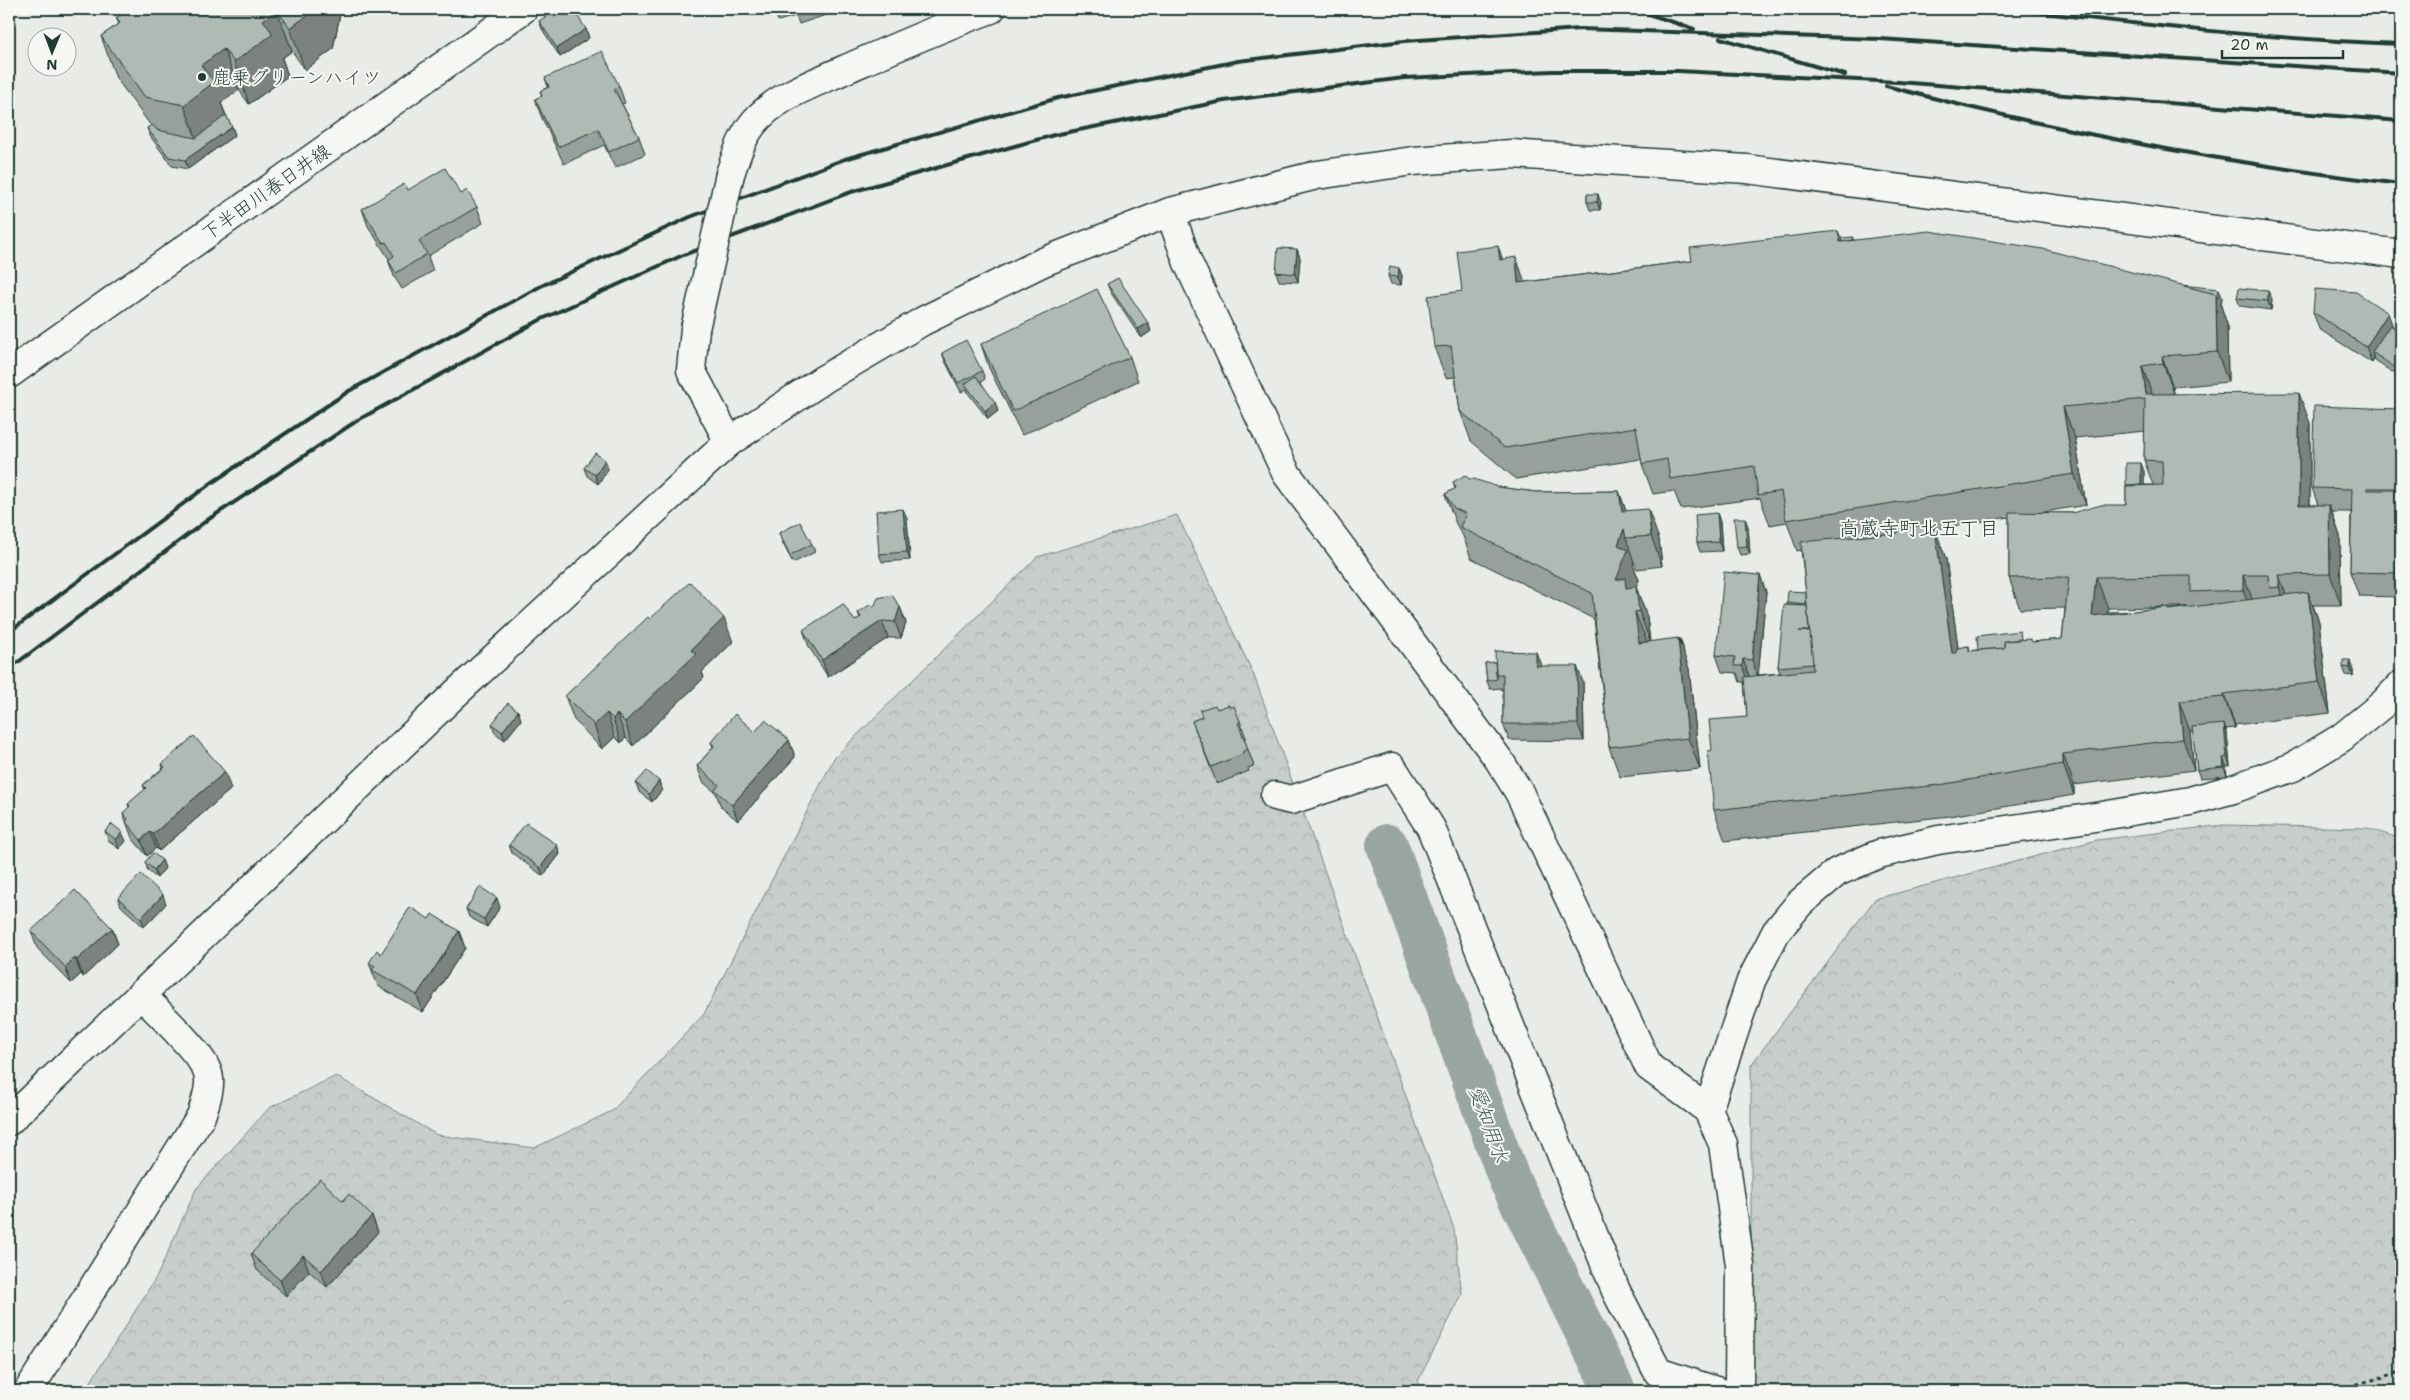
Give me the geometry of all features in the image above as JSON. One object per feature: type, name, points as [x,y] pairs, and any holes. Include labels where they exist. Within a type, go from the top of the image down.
[{"type":"street","name":"下半田川春日井線","points":[[9,374],[523,9]]},
{"type":"street","points":[[729,442],[691,370],[695,328],[730,174],[740,143],[759,117],[776,103],[806,86],[928,32],[991,9]]},
{"type":"street","points":[[9,1121],[455,694],[729,442],[824,379],[923,321],[1043,262],[1170,212],[1316,175],[1414,161],[1511,154],[1746,169],[2401,254]]},
{"type":"street","points":[[1170,212],[1188,263],[1286,473],[1499,760],[1519,792],[1648,1067],[1708,1110],[1723,1144],[1740,1265],[1739,1391]]},
{"type":"street","points":[[1708,1110],[1751,981],[1776,932],[1800,903],[1837,872],[1879,854],[1938,840],[2190,801],[2233,789],[2293,767],[2341,738],[2383,704],[2401,685]]},
{"type":"street","points":[[1275,796],[1291,800],[1392,767],[1430,828],[1616,1291],[1653,1364],[1658,1372],[1716,1391]]},
{"type":"street","points":[[28,1391],[201,1116],[208,1095],[208,1072],[200,1058],[140,994]]},
{"type":"path","points":[[2333,1391],[2401,1372]]},
{"type":"green space","points":[[1177,515],[1253,673],[1454,1229],[1462,1295],[1418,1381],[1423,1391],[85,1391],[157,1276],[196,1189],[269,1108],[336,1076],[437,1135],[534,1148],[612,1111],[704,1014],[834,758],[1037,557]]},
{"type":"green space","points":[[2224,825],[2367,828],[2401,839],[2401,1391],[1746,1391],[1751,1253],[1751,1065],[1875,899],[2097,840]]},
{"type":"building","points":[[129,9],[317,9],[290,28],[277,10],[263,20],[273,34],[234,62],[224,49],[201,65],[214,82],[184,105],[145,97],[101,36],[120,23],[116,18]]},
{"type":"building","points":[[558,9],[573,9],[586,29],[557,48],[539,21]]},
{"type":"building","points":[[602,51],[619,86],[614,89],[639,137],[609,152],[598,129],[558,147],[535,99],[542,96],[540,91],[549,87],[545,78]]},
{"type":"building","points":[[226,115],[232,127],[185,160],[169,157],[147,128],[153,125],[157,130],[196,138]]},
{"type":"building","points":[[445,168],[461,194],[467,190],[477,207],[419,241],[427,254],[396,273],[388,260],[394,256],[386,242],[383,243],[362,209],[404,184],[408,190]]},
{"type":"building","points":[[1587,194],[1598,194],[1597,202],[1587,202]]},
{"type":"building","points":[[1838,231],[1840,242],[1929,231],[2043,249],[2216,294],[2217,352],[2162,356],[2163,363],[2142,366],[2146,394],[2299,393],[2299,505],[2329,505],[2330,574],[2279,575],[2279,587],[2270,588],[2269,575],[2243,575],[2243,590],[2191,592],[2191,576],[2096,577],[2092,616],[2168,607],[2168,610],[2308,592],[2319,682],[2224,694],[2224,697],[2179,701],[2183,739],[2063,754],[2063,764],[1939,785],[1714,810],[1708,751],[1712,750],[1709,720],[1747,717],[1744,677],[1813,670],[1801,542],[1898,533],[1899,528],[1925,525],[1925,529],[1935,529],[1952,653],[1957,653],[1957,648],[1969,646],[1969,651],[2004,648],[2004,641],[2030,639],[2032,642],[2062,639],[2069,577],[2009,578],[2009,512],[2072,513],[2101,505],[2126,505],[2126,486],[2163,485],[2162,461],[2144,460],[2145,399],[2063,407],[2074,474],[1786,520],[1781,491],[1758,495],[1754,466],[1670,479],[1667,459],[1642,464],[1636,427],[1505,448],[1460,411],[1451,346],[1434,347],[1428,296],[1462,291],[1457,251],[1498,246],[1500,260],[1516,257],[1518,283],[1692,261],[1690,248]]},
{"type":"building","points":[[1853,237],[1853,240],[1842,242],[1841,238]]},
{"type":"building","points":[[1278,248],[1297,249],[1295,274],[1276,272]]},
{"type":"building","points":[[1390,266],[1399,268],[1398,277],[1388,276]]},
{"type":"building","points":[[1118,278],[1148,323],[1138,329],[1107,284]]},
{"type":"building","points":[[2181,285],[2219,289],[2218,298],[2216,294]]},
{"type":"building","points":[[2239,288],[2268,291],[2268,301],[2237,298]]},
{"type":"building","points":[[1097,289],[1130,357],[1013,411],[981,344]]},
{"type":"building","points":[[2315,289],[2356,292],[2388,313],[2366,347],[2313,312]]},
{"type":"building","points":[[2390,325],[2401,332],[2401,362],[2397,369],[2372,352]]},
{"type":"building","points":[[966,340],[982,371],[958,383],[942,353]]},
{"type":"building","points":[[976,376],[995,402],[985,411],[965,384]]},
{"type":"building","points":[[2314,406],[2401,409],[2400,488],[2367,488],[2367,490],[2398,490],[2397,573],[2350,572],[2352,489],[2312,488]]},
{"type":"building","points":[[595,453],[605,460],[595,475],[584,468]]},
{"type":"building","points":[[2126,463],[2141,463],[2141,484],[2126,485]]},
{"type":"building","points":[[1465,475],[1469,479],[1498,487],[1536,492],[1619,491],[1622,511],[1648,509],[1651,536],[1626,538],[1624,529],[1618,545],[1628,550],[1616,580],[1625,578],[1626,588],[1636,587],[1639,611],[1635,612],[1639,643],[1678,638],[1688,738],[1609,747],[1592,593],[1460,527],[1466,514],[1454,508],[1445,494],[1456,488],[1453,482]]},
{"type":"building","points":[[903,509],[907,552],[879,554],[876,511]]},
{"type":"building","points":[[1717,513],[1719,542],[1697,543],[1695,515]]},
{"type":"building","points":[[1734,518],[1745,518],[1747,546],[1737,547]]},
{"type":"building","points":[[800,522],[812,544],[790,555],[779,533]]},
{"type":"building","points":[[1724,572],[1760,575],[1752,660],[1743,659],[1742,666],[1734,666],[1735,657],[1716,655]]},
{"type":"building","points":[[690,582],[724,618],[691,650],[696,654],[625,722],[617,714],[613,719],[607,713],[594,725],[565,696],[648,617],[650,619]]},
{"type":"building","points":[[1788,591],[1806,592],[1806,605],[1787,603]]},
{"type":"building","points":[[892,595],[900,607],[895,622],[882,621],[822,660],[803,630],[843,604],[855,621],[861,617],[858,613],[871,604],[874,607],[878,598]]},
{"type":"building","points":[[1784,605],[1807,606],[1809,631],[1799,631],[1810,632],[1813,664],[1778,667]]},
{"type":"building","points":[[2107,612],[2126,612],[2107,614]]},
{"type":"building","points":[[2020,631],[2021,639],[2004,641],[2004,648],[1978,650],[1977,636]]},
{"type":"building","points":[[1495,651],[1536,652],[1536,666],[1577,666],[1578,724],[1503,724],[1503,674],[1496,674]]},
{"type":"building","points":[[2343,660],[2350,660],[2350,668],[2343,667]]},
{"type":"building","points":[[1495,662],[1497,679],[1487,681],[1485,663]]},
{"type":"building","points":[[508,703],[518,711],[502,732],[492,724]]},
{"type":"building","points":[[1215,705],[1217,709],[1229,705],[1230,708],[1234,706],[1248,749],[1242,752],[1243,754],[1211,767],[1192,721],[1202,717],[1200,710]]},
{"type":"building","points":[[735,714],[755,732],[765,720],[789,740],[732,805],[715,790],[719,785],[697,766],[714,746],[711,742]]},
{"type":"building","points":[[2224,724],[2227,757],[2223,758],[2224,767],[2197,770],[2192,727]]},
{"type":"building","points":[[194,736],[225,772],[153,834],[150,832],[141,840],[126,822],[128,819],[123,813],[130,806],[128,804],[146,788],[143,785],[165,767],[162,764]]},
{"type":"building","points":[[647,771],[659,781],[649,794],[636,783]]},
{"type":"building","points":[[526,823],[557,845],[540,868],[509,845]]},
{"type":"building","points":[[112,824],[122,832],[116,840],[105,831]]},
{"type":"building","points":[[153,853],[162,860],[154,870],[145,862]]},
{"type":"building","points":[[141,874],[163,895],[141,918],[118,898]]},
{"type":"building","points":[[480,887],[497,898],[484,919],[466,909]]},
{"type":"building","points":[[75,890],[112,928],[77,960],[75,958],[65,967],[31,931]]},
{"type":"building","points":[[410,907],[429,919],[432,914],[459,931],[417,995],[372,970],[375,966],[369,963],[377,950],[381,954]]},
{"type":"building","points":[[320,1179],[343,1201],[349,1194],[372,1216],[321,1271],[303,1255],[280,1280],[251,1254]]},
{"type":"waterway","name":"愛知用水","points":[[1387,845],[1509,1179],[1615,1391]]},
{"type":"railway","points":[[1633,9],[1694,29]]},
{"type":"railway","points":[[2012,9],[2206,31],[2401,44]]},
{"type":"railway","points":[[9,632],[210,484],[349,391],[539,287],[690,217],[845,159],[1058,98],[1238,61],[1404,41],[1580,29],[1880,39],[2401,73]]},
{"type":"railway","points":[[1720,38],[1845,75]]},
{"type":"railway","points":[[9,669],[206,521],[358,420],[540,320],[681,256],[851,192],[1054,135],[1224,101],[1404,78],[1552,71],[1678,71],[1898,82],[2401,121]]},
{"type":"railway","points":[[1886,86],[2078,132],[2271,167],[2401,184]]},
{"type":"place","name":"鹿乗グリーンハイツ","points":[[202,77]]},
{"type":"district","name":"高蔵寺町北五丁目","points":[[1919,528]]}]
